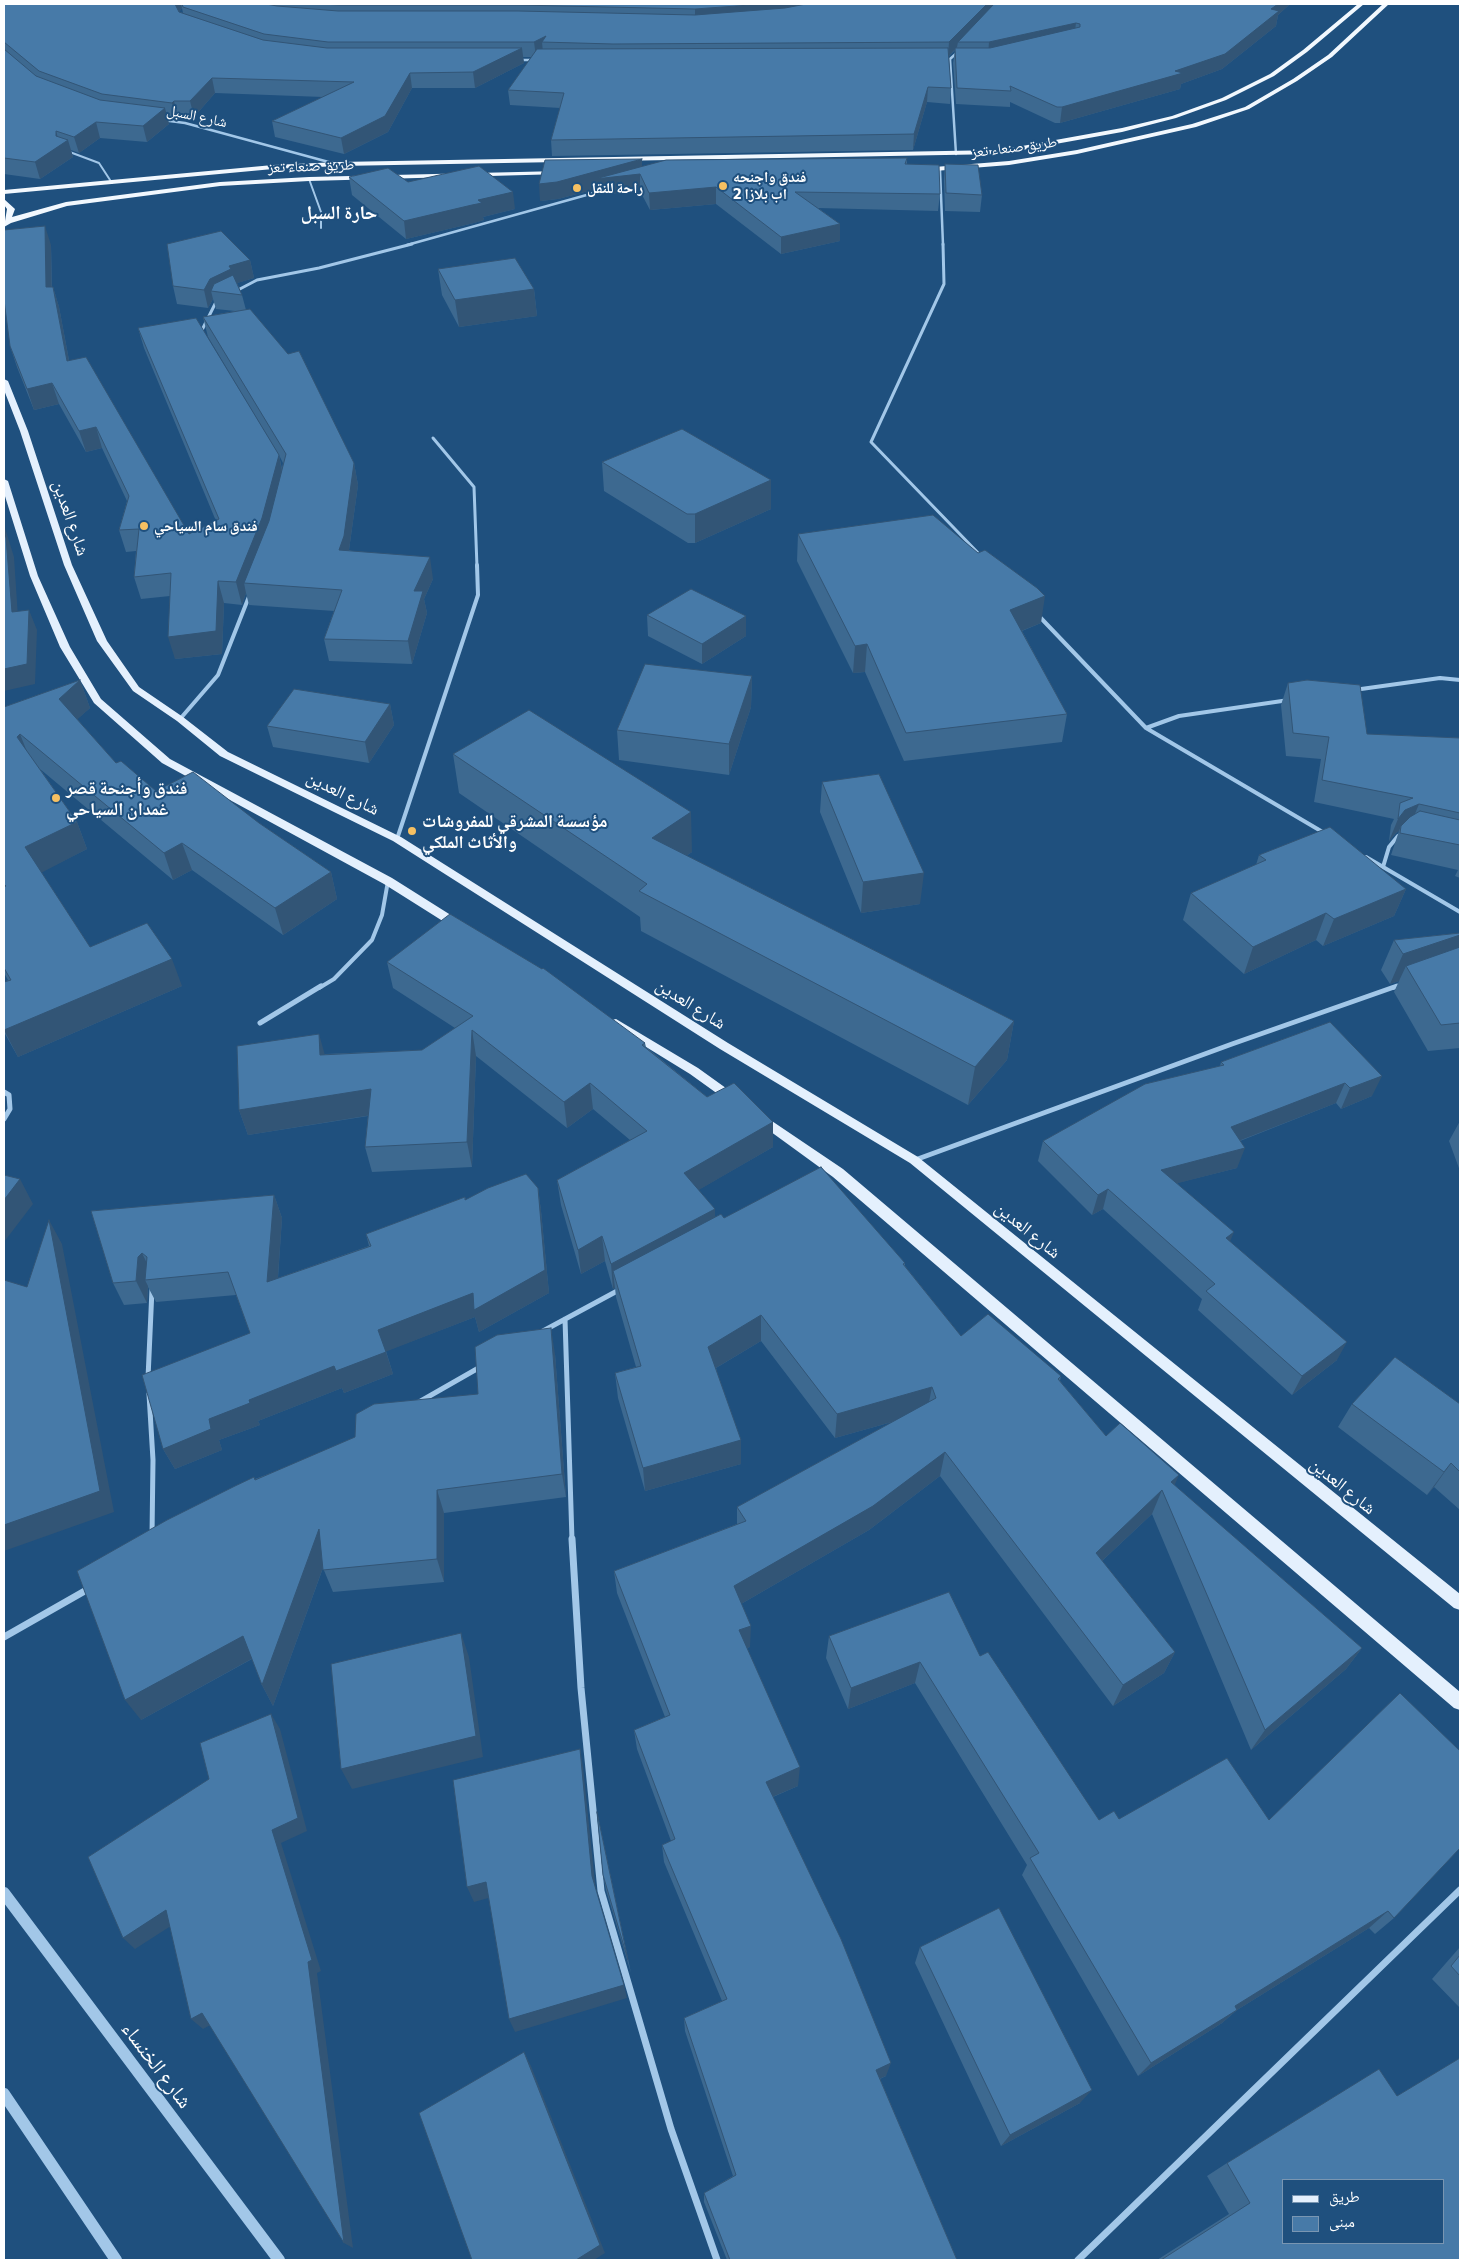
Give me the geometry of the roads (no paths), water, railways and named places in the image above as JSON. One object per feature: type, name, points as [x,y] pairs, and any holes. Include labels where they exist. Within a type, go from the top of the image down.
[{"type":"highway","name":"طريق صنعاء تعز","points":[[4,192],[273,167],[338,164],[1000,152],[1122,130],[1174,116],[1224,99],[1272,75],[1305,51],[1361,4]]},
{"type":"highway","name":"طريق صنعاء تعز","points":[[911,170],[940,170],[1009,163],[1078,152],[1194,126],[1247,108],[1295,80],[1330,56],[1386,4]]},
{"type":"highway","name":"طريق صنعاء تعز","points":[[6,223],[66,204],[220,184],[309,179],[572,173]]},
{"type":"highway","points":[[4,201],[10,209],[6,223]]},
{"type":"main road","name":"شارع العدين","points":[[4,381],[24,431],[68,564],[102,641],[136,689],[180,719],[224,754],[397,839],[724,1046],[914,1160],[1460,1603]]},
{"type":"main road","points":[[4,481],[34,576],[66,648],[93,702],[166,761],[388,881],[473,934]]},
{"type":"main road","points":[[609,1018],[694,1071],[746,1108],[834,1176],[1460,1702]]},
{"type":"street","points":[[950,59],[964,46]]},
{"type":"street","points":[[950,59],[956,154]]},
{"type":"street","points":[[514,60],[544,60]]},
{"type":"street","points":[[941,60],[960,60]]},
{"type":"street","name":"شارع السبل","points":[[159,119],[185,122],[338,164]]},
{"type":"street","points":[[940,170],[944,284],[871,442],[983,558]]},
{"type":"street","points":[[233,292],[257,280],[319,268],[611,188]]},
{"type":"street","points":[[206,340],[201,332],[216,300],[225,296]]},
{"type":"street","points":[[397,839],[478,595],[474,487],[433,438]]},
{"type":"street","points":[[180,719],[218,675],[253,586]]},
{"type":"street","points":[[1030,607],[1146,728],[1332,837]]},
{"type":"street","points":[[1353,690],[1440,678],[1460,680]]},
{"type":"street","points":[[1146,728],[1179,716],[1295,699]]},
{"type":"street","points":[[1383,867],[1389,847],[1398,836],[1410,830]]},
{"type":"street","points":[[1357,852],[1460,912]]},
{"type":"street","points":[[260,1023],[334,979],[372,940],[382,915],[388,881]]},
{"type":"street","points":[[914,1160],[1232,1044],[1405,984]]},
{"type":"street","points":[[4,1092],[9,1095],[10,1109],[4,1119]]},
{"type":"street","points":[[152,1280],[147,1366],[153,1460],[152,1544]]},
{"type":"street","points":[[539,1334],[627,1286]]},
{"type":"street","points":[[565,1319],[571,1528],[581,1688],[601,1891],[671,2129],[717,2260]]},
{"type":"street","points":[[410,1407],[488,1363]]},
{"type":"street","points":[[4,1637],[94,1586]]},
{"type":"street","points":[[1078,2260],[1460,1890]]},
{"type":"street","name":"شارع الخنساء","points":[[4,1893],[278,2260]]},
{"type":"street","points":[[4,2094],[116,2260]]},
{"type":"lane","points":[[62,150],[99,163],[113,183]]},
{"type":"lane","points":[[309,179],[322,212],[321,228]]},
{"type":"place","name":"فندق واجنحه اب بلازا 2","points":[[723,186]]},
{"type":"place","name":"راحة للنقل","points":[[577,188]]},
{"type":"place","name":"فندق سام السياحي","points":[[144,526]]},
{"type":"place","name":"فندق وأجنحة قصر غمدان السياحي","points":[[56,798]]},
{"type":"place","name":"مؤسسة المشرقي للمفروشات والأثاث الملكي","points":[[412,831]]},
{"type":"district","name":"حارة السبل","points":[[339,213]]}]
